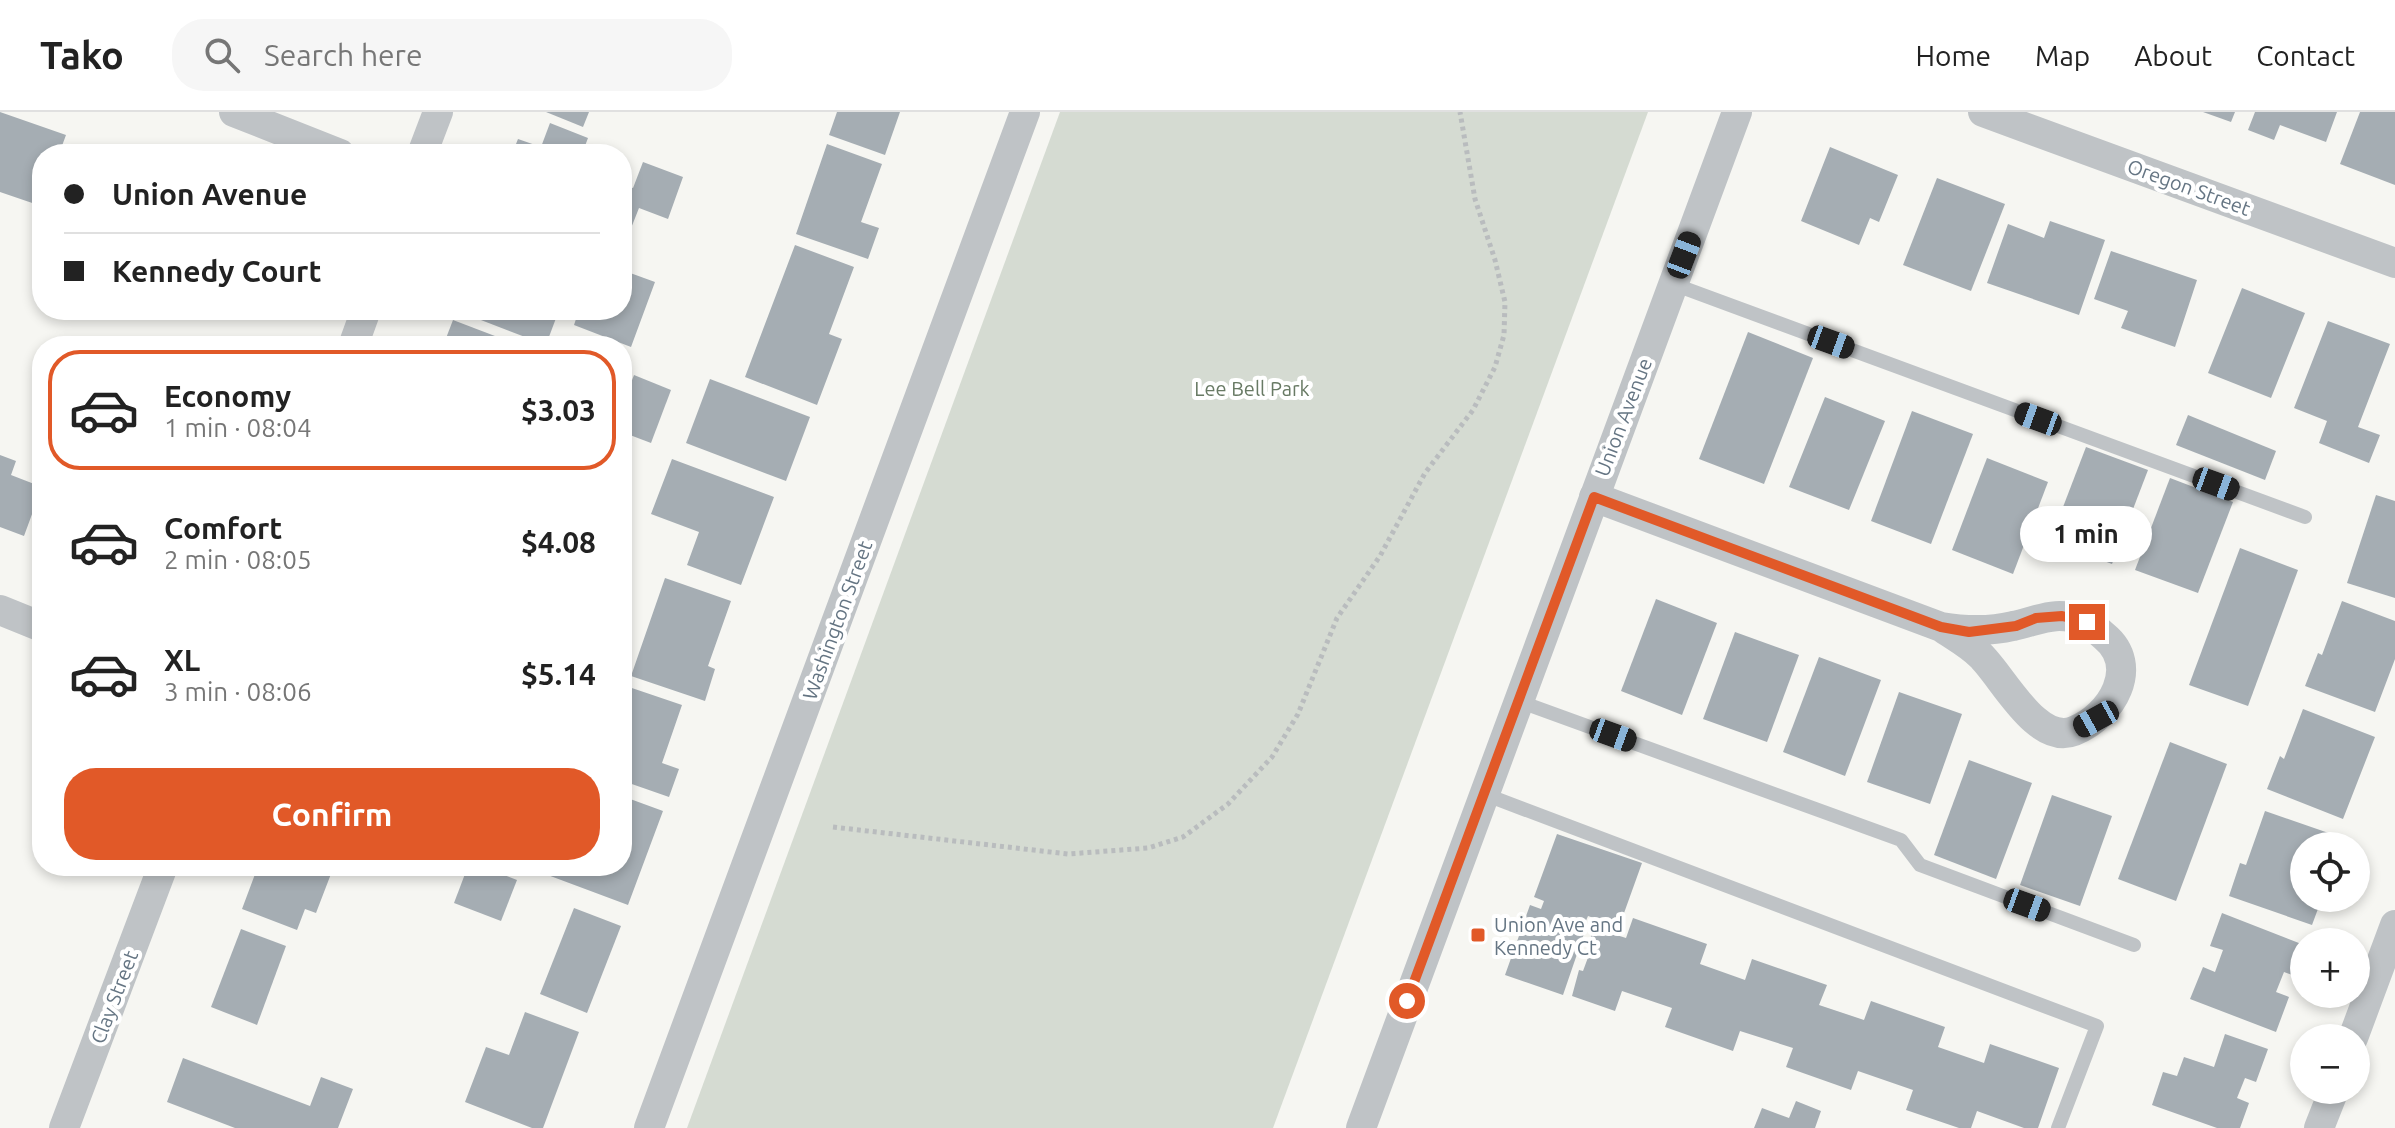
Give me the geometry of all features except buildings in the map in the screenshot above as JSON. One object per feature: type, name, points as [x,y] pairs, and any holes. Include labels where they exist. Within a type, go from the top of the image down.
[{"type":"street","points":[[234,112],[315,144]]},
{"type":"street","points":[[426,144],[438,112]]},
{"type":"street","name":"Washington Street","points":[[649,1128],[1025,112]]},
{"type":"street","name":"Union Avenue","points":[[1361,1128],[1737,112]]},
{"type":"street","name":"Oregon Street","points":[[1983,112],[2395,263]]},
{"type":"street","points":[[1594,497],[1941,627],[1969,632],[2016,626],[2036,618],[2062,616],[2087,622],[2111,641],[2121,658],[2121,680],[2109,705],[2096,719],[2071,733],[2050,730],[2026,714],[1980,655],[1941,627]]},
{"type":"street","points":[[0,610],[32,623]]},
{"type":"street","name":"Clay Street","points":[[64,1128],[159,876]]},
{"type":"street","points":[[2358,1024],[2395,925]]},
{"type":"street","points":[[2319,1128],[2328,1104]]},
{"type":"lane","points":[[1673,284],[2305,517]]},
{"type":"lane","points":[[1518,701],[1901,840],[1920,865],[2134,945]]},
{"type":"lane","points":[[1484,794],[2097,1026],[2058,1128]]},
{"type":"path","points":[[833,827],[1068,854],[1148,848],[1183,837],[1228,804],[1272,757],[1298,714],[1337,618],[1380,556],[1425,473],[1473,410],[1495,367],[1504,335],[1505,302],[1475,199],[1460,112]]},
{"type":"green space","name":"Lee Bell Park","points":[[1060,112],[1648,112],[1273,1128],[687,1128]]},
{"type":"place","name":"Union Ave and Kennedy Ct","points":[[1478,935]]},
{"type":"route","points":[[1407,1001],[1594,497],[1941,627],[1969,632],[2016,626],[2036,618],[2062,616],[2087,622]]}]
